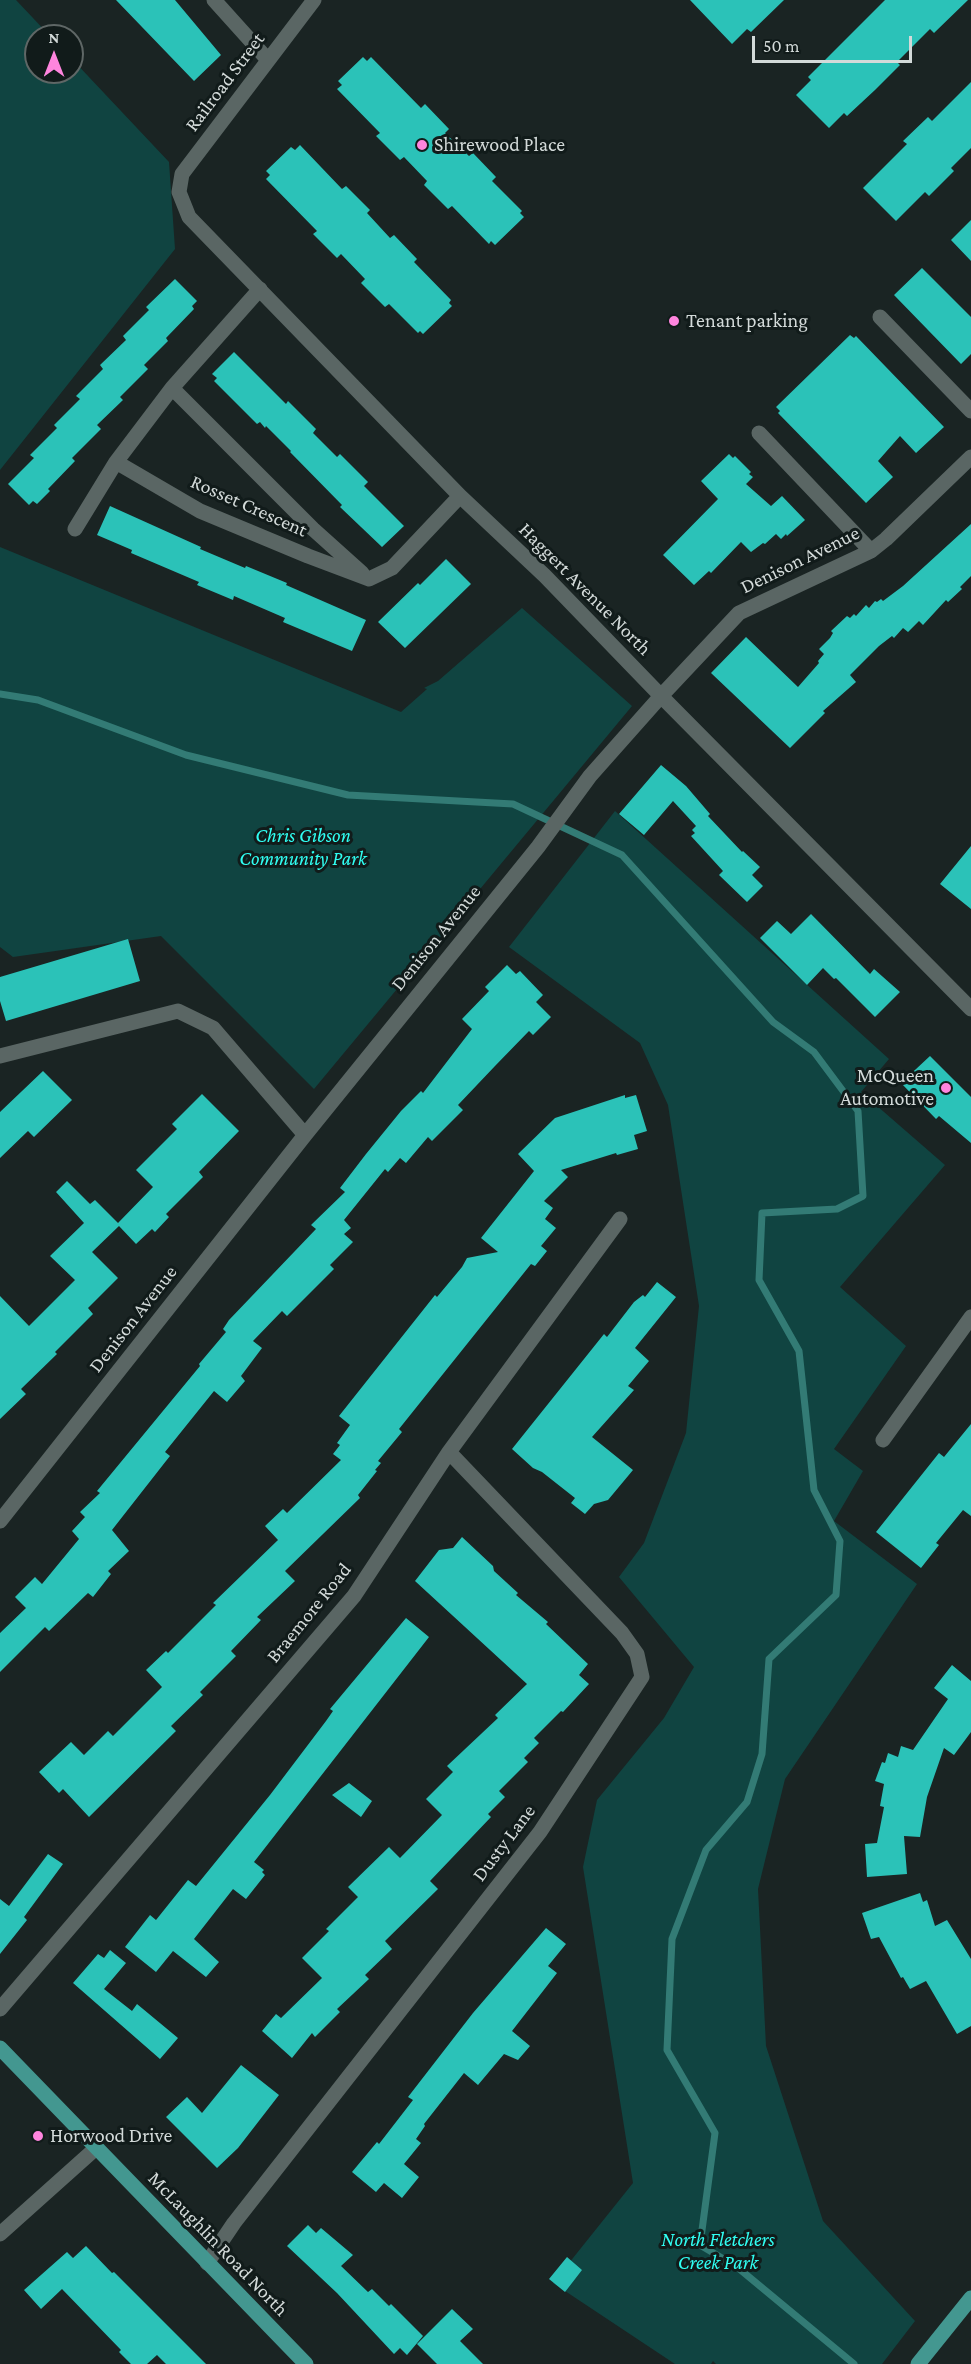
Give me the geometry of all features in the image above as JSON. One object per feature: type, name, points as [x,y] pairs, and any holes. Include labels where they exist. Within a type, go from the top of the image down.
[{"type":"main road","name":"McLaughlin Road North","points":[[0,2048],[95,2149],[306,2364]]},
{"type":"main road","points":[[918,2364],[971,2298]]},
{"type":"street","points":[[214,0],[268,60]]},
{"type":"street","name":"Railroad Street","points":[[179,192],[182,174],[314,0]]},
{"type":"street","name":"Haggert Avenue North","points":[[179,192],[189,217],[460,496],[545,576],[971,1009]]},
{"type":"street","points":[[75,529],[116,462],[172,388],[260,289]]},
{"type":"street","points":[[880,318],[971,411]]},
{"type":"street","name":"Rosset Crescent","points":[[172,388],[313,530],[369,579]]},
{"type":"street","points":[[759,433],[871,551]]},
{"type":"street","name":"Denison Avenue","points":[[0,1521],[305,1135],[538,847],[570,802],[661,696],[739,613],[871,551],[971,457]]},
{"type":"street","name":"Rosset Crescent","points":[[116,462],[200,511],[369,579]]},
{"type":"street","points":[[369,579],[392,568],[460,496]]},
{"type":"street","points":[[0,1056],[178,1011],[213,1028],[305,1135]]},
{"type":"street","name":"Braemore Road","points":[[0,2009],[354,1596],[449,1452],[620,1219]]},
{"type":"street","points":[[883,1440],[971,1317]]},
{"type":"street","name":"Dusty Lane","points":[[207,2263],[242,2214],[540,1832],[642,1677],[637,1654],[622,1633],[449,1452]]},
{"type":"street","points":[[0,2234],[95,2149]]},
{"type":"green space","points":[[0,0],[16,0],[39,24],[24,24],[24,84],[84,84],[84,72],[169,162],[175,249],[0,470]]},
{"type":"green space","name":"Chris Gibson Community Park","points":[[0,547],[401,712],[427,689],[424,688],[438,681],[522,608],[632,706],[314,1089],[161,936],[13,957],[0,947]]},
{"type":"green space","name":"North Fletchers Creek Park","points":[[615,811],[889,1059],[861,1092],[945,1165],[840,1287],[906,1346],[834,1449],[863,1471],[834,1521],[917,1584],[785,1779],[758,1889],[766,2046],[823,2221],[915,2321],[882,2364],[716,2364],[713,2361],[711,2364],[675,2364],[553,2283],[633,2183],[583,1867],[597,1800],[664,1718],[694,1667],[619,1577],[644,1543],[686,1433],[699,1306],[668,1105],[640,1043],[509,947]]},
{"type":"building","points":[[116,0],[175,0],[221,55],[194,81]]},
{"type":"building","points":[[690,0],[784,0],[751,32],[747,29],[732,44]]},
{"type":"building","points":[[885,0],[968,0],[934,33],[930,29],[897,62],[900,65],[875,90],[847,116],[844,113],[829,128],[796,95],[811,80],[808,77]]},
{"type":"building","name":"Shirewood Place","points":[[363,57],[367,61],[371,57],[421,108],[425,104],[449,129],[445,133],[469,156],[473,153],[496,177],[492,181],[522,211],[520,213],[524,217],[495,245],[491,241],[489,244],[452,206],[448,209],[424,185],[427,181],[404,157],[400,160],[376,136],[380,133],[337,89],[342,85],[338,81]]},
{"type":"building","points":[[971,82],[971,148],[951,168],[954,171],[929,196],[925,192],[896,221],[863,188],[907,144],[903,141],[928,117],[932,121]]},
{"type":"building","points":[[300,145],[342,189],[346,186],[370,210],[367,213],[390,238],[394,235],[417,259],[414,262],[451,300],[449,303],[452,306],[423,334],[420,331],[418,333],[389,304],[385,307],[361,283],[365,279],[341,254],[337,258],[313,234],[317,231],[266,179],[270,175],[266,171],[291,147],[295,150]]},
{"type":"building","points":[[971,220],[971,261],[951,240]]},
{"type":"building","points":[[922,268],[971,317],[971,354],[961,364],[894,295]]},
{"type":"building","points":[[175,279],[197,301],[192,306],[194,309],[166,338],[168,341],[144,365],[148,369],[120,397],[123,400],[97,425],[101,429],[72,458],[75,461],[48,489],[50,491],[37,504],[33,501],[29,505],[8,484],[34,458],[30,455],[57,428],[54,425],[80,399],[76,396],[103,369],[100,365],[126,340],[123,336],[149,310],[146,307]]},
{"type":"building","points":[[850,335],[854,338],[856,336],[944,427],[916,453],[900,436],[878,461],[893,477],[866,503],[778,413],[780,411],[776,407]]},
{"type":"building","points":[[234,352],[286,404],[288,401],[316,429],[313,433],[337,457],[340,454],[368,482],[364,486],[404,526],[382,547],[340,507],[342,505],[266,426],[265,428],[260,422],[257,424],[214,381],[217,378],[212,374]]},
{"type":"building","points":[[729,454],[733,458],[735,456],[751,472],[749,474],[753,477],[746,484],[771,506],[782,496],[805,520],[787,536],[786,534],[781,539],[776,534],[751,552],[741,542],[711,573],[709,571],[694,585],[663,555],[718,499],[701,481]]},
{"type":"building","points":[[110,506],[201,547],[200,549],[287,583],[286,585],[366,620],[352,651],[283,622],[285,618],[234,596],[233,600],[197,585],[199,582],[131,553],[132,550],[97,535]]},
{"type":"building","points":[[971,524],[971,576],[960,587],[962,589],[948,602],[946,600],[923,625],[919,621],[908,632],[903,628],[894,638],[892,636],[879,646],[850,675],[856,682],[823,711],[825,713],[790,748],[711,673],[746,637],[798,687],[819,663],[818,661],[824,654],[819,649],[830,638],[833,633],[831,631],[847,616],[850,618],[854,614],[856,616],[866,605],[869,608],[875,601],[881,599],[883,601],[903,586]]},
{"type":"building","points":[[446,559],[471,584],[405,648],[378,622]]},
{"type":"building","points":[[661,765],[686,786],[710,814],[708,816],[742,852],[760,867],[752,875],[763,886],[747,902],[719,875],[723,871],[691,836],[695,833],[692,830],[696,826],[673,801],[644,835],[619,814]]},
{"type":"building","points":[[971,846],[971,909],[940,884]]},
{"type":"building","points":[[811,914],[870,974],[874,969],[900,992],[875,1017],[823,968],[807,985],[760,938],[777,921],[791,934]]},
{"type":"building","points":[[128,939],[140,981],[6,1021],[0,1001],[0,977]]},
{"type":"building","points":[[507,965],[516,974],[520,971],[543,995],[536,1002],[551,1017],[533,1035],[529,1031],[495,1066],[458,1105],[463,1110],[432,1141],[428,1137],[406,1163],[400,1158],[388,1172],[385,1169],[344,1220],[351,1228],[344,1234],[353,1242],[330,1265],[334,1269],[287,1316],[282,1311],[253,1341],[262,1348],[241,1376],[245,1381],[227,1402],[214,1391],[165,1452],[170,1456],[112,1530],[129,1551],[108,1571],[111,1574],[93,1597],[88,1593],[49,1631],[45,1627],[0,1672],[0,1633],[26,1608],[15,1597],[35,1577],[42,1584],[79,1539],[72,1531],[85,1517],[80,1512],[100,1493],[97,1491],[200,1366],[199,1364],[226,1332],[223,1329],[229,1320],[316,1229],[311,1225],[345,1192],[340,1188],[366,1154],[401,1111],[421,1091],[423,1093],[472,1029],[462,1019],[489,991],[485,987]]},
{"type":"building","points":[[930,1056],[971,1097],[971,1143],[939,1116],[936,1119],[901,1083]]},
{"type":"building","points":[[43,1071],[72,1100],[34,1137],[28,1131],[0,1158],[0,1112]]},
{"type":"building","points":[[202,1094],[239,1131],[199,1172],[203,1177],[166,1214],[169,1217],[155,1232],[152,1229],[136,1244],[119,1226],[92,1252],[118,1278],[88,1308],[93,1314],[21,1389],[26,1394],[0,1419],[0,1296],[29,1326],[75,1280],[50,1256],[84,1223],[56,1192],[67,1181],[90,1204],[95,1200],[118,1223],[153,1187],[136,1170],[177,1129],[172,1124]]},
{"type":"building","points":[[625,1095],[625,1098],[636,1095],[647,1131],[634,1135],[638,1149],[617,1155],[616,1153],[561,1170],[568,1177],[544,1201],[553,1208],[545,1219],[556,1228],[541,1246],[547,1251],[535,1266],[531,1264],[399,1429],[402,1432],[378,1461],[381,1463],[358,1495],[360,1498],[285,1571],[295,1581],[257,1617],[261,1620],[231,1651],[236,1656],[200,1692],[203,1695],[171,1726],[176,1731],[89,1817],[63,1789],[59,1793],[39,1772],[71,1742],[84,1755],[108,1731],[113,1736],[162,1687],[146,1670],[166,1651],[168,1653],[216,1605],[213,1603],[278,1540],[265,1526],[283,1509],[287,1513],[341,1460],[333,1454],[340,1445],[337,1443],[350,1425],[339,1416],[467,1258],[498,1252],[481,1238],[534,1171],[518,1154],[555,1118]]},
{"type":"building","points":[[657,1282],[676,1297],[635,1348],[649,1361],[628,1386],[634,1390],[592,1437],[633,1470],[608,1500],[594,1504],[585,1514],[571,1503],[575,1498],[542,1472],[533,1468],[512,1449],[604,1334],[607,1337],[634,1302],[643,1295],[645,1297]]},
{"type":"building","points":[[971,1424],[971,1516],[963,1510],[936,1543],[939,1545],[921,1568],[876,1532],[939,1453],[944,1457]]},
{"type":"building","points":[[462,1537],[493,1566],[494,1571],[518,1593],[516,1595],[548,1622],[546,1624],[588,1664],[579,1675],[589,1684],[534,1738],[539,1743],[524,1758],[528,1762],[499,1791],[505,1797],[488,1814],[491,1817],[430,1881],[438,1889],[385,1941],[392,1949],[365,1975],[369,1979],[337,2009],[340,2012],[315,2037],[312,2033],[292,2058],[262,2031],[276,2014],[281,2018],[322,1978],[302,1958],[329,1931],[326,1929],[358,1897],[348,1887],[389,1847],[400,1858],[442,1815],[426,1799],[453,1772],[447,1766],[498,1718],[495,1715],[527,1684],[415,1581],[439,1550],[453,1548]]},
{"type":"building","points":[[406,1618],[429,1637],[254,1862],[264,1870],[262,1872],[265,1875],[246,1899],[233,1889],[194,1939],[219,1962],[206,1977],[173,1951],[156,1972],[125,1947],[150,1915],[156,1920],[188,1880],[196,1886],[270,1795],[333,1711],[330,1709]]},
{"type":"building","points":[[952,1665],[971,1681],[971,1732],[954,1755],[944,1748],[927,1797],[920,1837],[904,1836],[907,1874],[867,1877],[865,1844],[877,1843],[884,1807],[880,1806],[884,1784],[875,1781],[882,1762],[885,1763],[888,1753],[898,1757],[901,1746],[913,1750],[948,1699],[934,1688]]},
{"type":"building","points":[[349,1783],[372,1801],[361,1817],[332,1795]]},
{"type":"building","points":[[48,1854],[63,1864],[24,1917],[27,1920],[0,1954],[0,1899],[9,1906]]},
{"type":"building","points":[[920,1893],[923,1902],[927,1900],[935,1926],[947,1920],[971,1959],[971,2026],[957,2034],[926,1981],[910,1989],[903,1977],[901,1978],[879,1937],[871,1939],[862,1913]]},
{"type":"building","points":[[546,1928],[566,1944],[548,1966],[557,1973],[512,2031],[530,2046],[518,2060],[504,2054],[478,2085],[464,2073],[424,2124],[425,2126],[416,2139],[421,2143],[404,2164],[419,2177],[402,2198],[384,2183],[376,2192],[352,2172],[377,2142],[379,2144],[413,2100],[408,2097],[473,2013]]},
{"type":"building","points":[[110,1950],[126,1963],[104,1989],[132,2011],[137,2004],[178,2038],[160,2059],[73,1983],[98,1954],[104,1958]]},
{"type":"building","points":[[241,2065],[279,2095],[238,2148],[217,2168],[166,2117],[187,2097],[202,2113]]},
{"type":"building","points":[[308,2225],[316,2233],[321,2228],[353,2255],[341,2266],[368,2292],[372,2289],[389,2306],[391,2304],[423,2336],[407,2355],[400,2348],[394,2354],[337,2293],[287,2246]]},
{"type":"building","points":[[86,2246],[206,2364],[166,2364],[157,2355],[147,2364],[131,2364],[119,2352],[121,2350],[62,2289],[41,2309],[24,2290],[67,2252],[73,2258]]},
{"type":"building","points":[[567,2257],[582,2270],[565,2292],[549,2279]]},
{"type":"building","points":[[452,2309],[473,2329],[460,2341],[483,2364],[437,2364],[417,2344]]},
{"type":"waterway","points":[[0,694],[38,700],[186,755],[348,795],[513,804],[622,855],[773,1022],[814,1052],[858,1111],[863,1196],[837,1209],[762,1213],[759,1280],[799,1351],[814,1490],[840,1541],[836,1595],[769,1659],[762,1754],[747,1802],[706,1850],[672,1939],[667,2050],[715,2133],[700,2245],[737,2267],[854,2364]]},
{"type":"place","name":"Shirewood Place","points":[[422,145]]},
{"type":"place","name":"Tenant parking","points":[[674,321]]},
{"type":"place","name":"McQueen Automotive","points":[[946,1088]]},
{"type":"place","name":"Horwood Drive","points":[[38,2136]]}]
